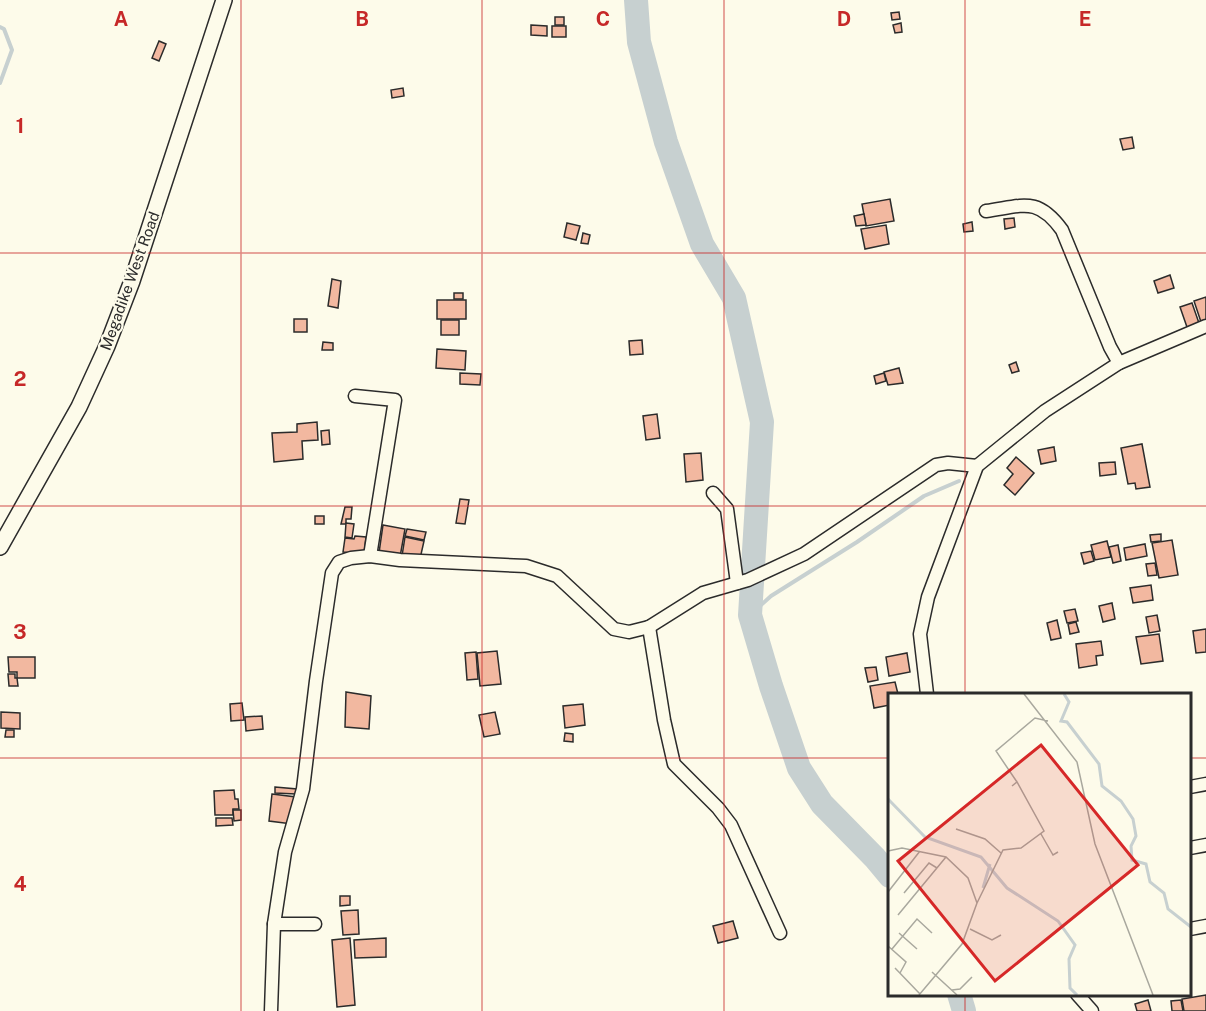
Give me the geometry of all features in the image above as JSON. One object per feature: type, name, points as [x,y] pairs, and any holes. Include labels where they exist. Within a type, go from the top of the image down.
[{"type":"street","name":"Megadike West Road","points":[[0,548],[79,407],[106,346],[132,281],[224,0]]},
{"type":"street","points":[[986,211],[1030,205],[1043,208],[1053,217],[1062,230],[1110,347],[1119,363]]},
{"type":"street","points":[[927,693],[920,634],[928,597],[977,466],[1045,411],[1119,363],[1206,326]]},
{"type":"street","points":[[355,396],[395,400],[370,556]]},
{"type":"street","points":[[271,1011],[274,924],[285,852],[303,789],[316,681],[333,573],[339,562],[370,556],[400,560],[526,566],[557,576],[614,629],[629,632],[649,627],[703,593],[780,567],[804,554],[936,465],[948,463],[977,466]]},
{"type":"street","points":[[713,493],[727,509],[743,581]]},
{"type":"street","points":[[649,627],[664,720],[675,764],[718,808],[731,825],[780,933]]},
{"type":"street","points":[[1191,787],[1206,784]]},
{"type":"street","points":[[1191,848],[1206,845]]},
{"type":"street","points":[[274,924],[315,924]]},
{"type":"street","points":[[1191,929],[1206,926]]},
{"type":"street","points":[[1078,996],[1092,1011]]},
{"type":"building","points":[[899,12],[900,19],[892,20],[891,13]]},
{"type":"building","points":[[555,17],[564,17],[564,25],[555,25]]},
{"type":"building","points":[[901,23],[902,32],[895,33],[893,25]]},
{"type":"building","points":[[531,25],[547,26],[547,36],[531,35]]},
{"type":"building","points":[[552,26],[566,26],[566,37],[552,37]]},
{"type":"building","points":[[159,41],[166,44],[159,61],[152,58]]},
{"type":"building","points":[[403,88],[404,96],[392,98],[391,90]]},
{"type":"building","points":[[1132,137],[1134,148],[1123,150],[1120,139]]},
{"type":"building","points":[[890,199],[894,221],[866,226],[862,204]]},
{"type":"building","points":[[864,214],[866,225],[856,226],[854,216]]},
{"type":"building","points":[[1014,218],[1015,227],[1005,229],[1004,219]]},
{"type":"building","points":[[972,222],[973,231],[964,232],[963,224]]},
{"type":"building","points":[[567,223],[580,226],[576,240],[564,237]]},
{"type":"building","points":[[886,225],[889,244],[865,249],[861,229]]},
{"type":"building","points":[[583,233],[590,235],[588,244],[581,243]]},
{"type":"building","points":[[1170,275],[1174,288],[1158,293],[1154,281]]},
{"type":"building","points":[[332,279],[341,281],[338,308],[328,306]]},
{"type":"building","points":[[454,293],[463,293],[463,299],[454,299]]},
{"type":"building","points":[[1206,297],[1206,323],[1202,325],[1194,301]]},
{"type":"building","points":[[437,300],[466,300],[466,319],[437,319]]},
{"type":"building","points":[[1192,303],[1200,326],[1188,330],[1180,307]]},
{"type":"building","points":[[294,319],[307,319],[307,332],[294,332]]},
{"type":"building","points":[[441,320],[459,320],[459,335],[441,335]]},
{"type":"building","points":[[642,340],[643,354],[630,355],[629,341]]},
{"type":"building","points":[[323,342],[333,343],[333,350],[322,350]]},
{"type":"building","points":[[437,349],[466,351],[465,370],[436,368]]},
{"type":"building","points":[[1016,362],[1019,371],[1012,373],[1009,365]]},
{"type":"building","points":[[899,368],[903,383],[888,385],[884,372]]},
{"type":"building","points":[[460,373],[481,374],[480,385],[460,384]]},
{"type":"building","points":[[884,373],[886,381],[876,384],[874,376]]},
{"type":"building","points":[[657,414],[660,438],[646,440],[643,416]]},
{"type":"building","points":[[317,422],[318,440],[302,441],[303,459],[274,462],[272,433],[297,432],[297,424]]},
{"type":"building","points":[[329,430],[330,444],[322,445],[321,431]]},
{"type":"building","points":[[1142,444],[1150,487],[1136,489],[1135,483],[1128,484],[1121,448]]},
{"type":"building","points":[[1054,447],[1056,461],[1041,464],[1038,450]]},
{"type":"building","points":[[701,453],[703,480],[686,482],[684,454]]},
{"type":"building","points":[[1016,457],[1034,473],[1015,495],[1004,485],[1013,474],[1007,468]]},
{"type":"building","points":[[1115,462],[1116,474],[1100,476],[1099,463]]},
{"type":"building","points":[[460,499],[469,500],[465,524],[456,523]]},
{"type":"building","points":[[345,507],[352,507],[351,519],[346,519],[346,524],[341,524]]},
{"type":"building","points":[[315,516],[324,516],[324,524],[315,524]]},
{"type":"building","points":[[346,523],[354,524],[352,538],[345,537]]},
{"type":"building","points":[[383,525],[405,529],[400,557],[379,553]]},
{"type":"building","points":[[407,529],[426,532],[424,540],[405,536]]},
{"type":"building","points":[[1161,534],[1161,541],[1151,542],[1150,535]]},
{"type":"building","points":[[355,536],[366,537],[364,554],[343,552],[345,538],[354,539]]},
{"type":"building","points":[[405,537],[424,541],[420,559],[402,556]]},
{"type":"building","points":[[1172,540],[1178,575],[1159,578],[1152,543]]},
{"type":"building","points":[[1107,541],[1111,557],[1095,560],[1091,545]]},
{"type":"building","points":[[1145,544],[1147,556],[1126,560],[1124,548]]},
{"type":"building","points":[[1118,545],[1121,561],[1113,563],[1109,547]]},
{"type":"building","points":[[1091,551],[1094,561],[1084,564],[1081,553]]},
{"type":"building","points":[[1155,563],[1157,575],[1148,576],[1146,564]]},
{"type":"building","points":[[1151,585],[1153,600],[1133,603],[1130,588]]},
{"type":"building","points":[[1112,603],[1115,619],[1103,622],[1099,606]]},
{"type":"building","points":[[1075,609],[1078,621],[1067,623],[1064,611]]},
{"type":"building","points":[[1157,615],[1160,631],[1149,633],[1146,617]]},
{"type":"building","points":[[1057,620],[1061,638],[1051,640],[1047,623]]},
{"type":"building","points":[[1076,622],[1079,632],[1070,634],[1068,624]]},
{"type":"building","points":[[1206,629],[1206,652],[1196,653],[1193,631]]},
{"type":"building","points":[[1159,634],[1163,661],[1141,664],[1136,637]]},
{"type":"building","points":[[1101,641],[1103,655],[1096,656],[1097,665],[1079,668],[1076,644]]},
{"type":"building","points":[[497,651],[501,684],[480,686],[477,653]]},
{"type":"building","points":[[476,652],[478,679],[467,680],[465,653]]},
{"type":"building","points":[[907,653],[910,672],[889,676],[886,657]]},
{"type":"building","points":[[8,657],[35,657],[35,678],[17,678],[17,672],[9,672]]},
{"type":"building","points":[[876,667],[878,680],[868,682],[865,668]]},
{"type":"building","points":[[8,674],[15,674],[18,686],[9,686]]},
{"type":"building","points":[[895,682],[898,693],[888,693],[888,705],[874,708],[870,686]]},
{"type":"building","points":[[346,692],[371,696],[369,729],[345,727]]},
{"type":"building","points":[[242,703],[244,720],[231,721],[230,704]]},
{"type":"building","points":[[583,704],[585,725],[565,728],[563,706]]},
{"type":"building","points":[[1,712],[20,713],[20,729],[1,728]]},
{"type":"building","points":[[495,712],[500,734],[484,737],[479,715]]},
{"type":"building","points":[[262,716],[263,729],[246,731],[245,717]]},
{"type":"building","points":[[6,730],[14,730],[14,737],[5,737]]},
{"type":"building","points":[[565,733],[573,734],[573,742],[564,741]]},
{"type":"building","points":[[275,787],[297,789],[296,794],[275,793]]},
{"type":"building","points":[[234,790],[239,809],[233,809],[233,815],[215,815],[214,791]]},
{"type":"building","points":[[272,794],[296,797],[292,824],[269,821]]},
{"type":"building","points":[[233,810],[241,810],[241,820],[234,821]]},
{"type":"building","points":[[216,818],[232,818],[233,825],[216,826]]},
{"type":"building","points":[[340,896],[350,896],[350,905],[340,906]]},
{"type":"building","points":[[358,910],[359,934],[343,935],[341,911]]},
{"type":"building","points":[[733,921],[738,938],[718,943],[713,926]]},
{"type":"building","points":[[350,938],[355,1005],[337,1007],[332,940]]},
{"type":"building","points":[[386,938],[386,957],[355,958],[354,940]]},
{"type":"building","points":[[1206,995],[1206,1011],[1184,1011],[1182,999]]},
{"type":"building","points":[[1148,1000],[1151,1011],[1137,1011],[1135,1004]]},
{"type":"building","points":[[1181,1000],[1183,1011],[1172,1011],[1171,1001]]},
{"type":"waterway","points":[[636,0],[639,42],[666,142],[702,244],[734,298],[762,422],[750,615],[799,768],[822,804],[888,874]]},
{"type":"waterway","points":[[0,27],[4,29],[12,50],[0,83]]},
{"type":"waterway","points":[[750,615],[771,596],[857,542],[924,496],[959,481]]},
{"type":"waterway","points":[[960,996],[964,1011]]}]
